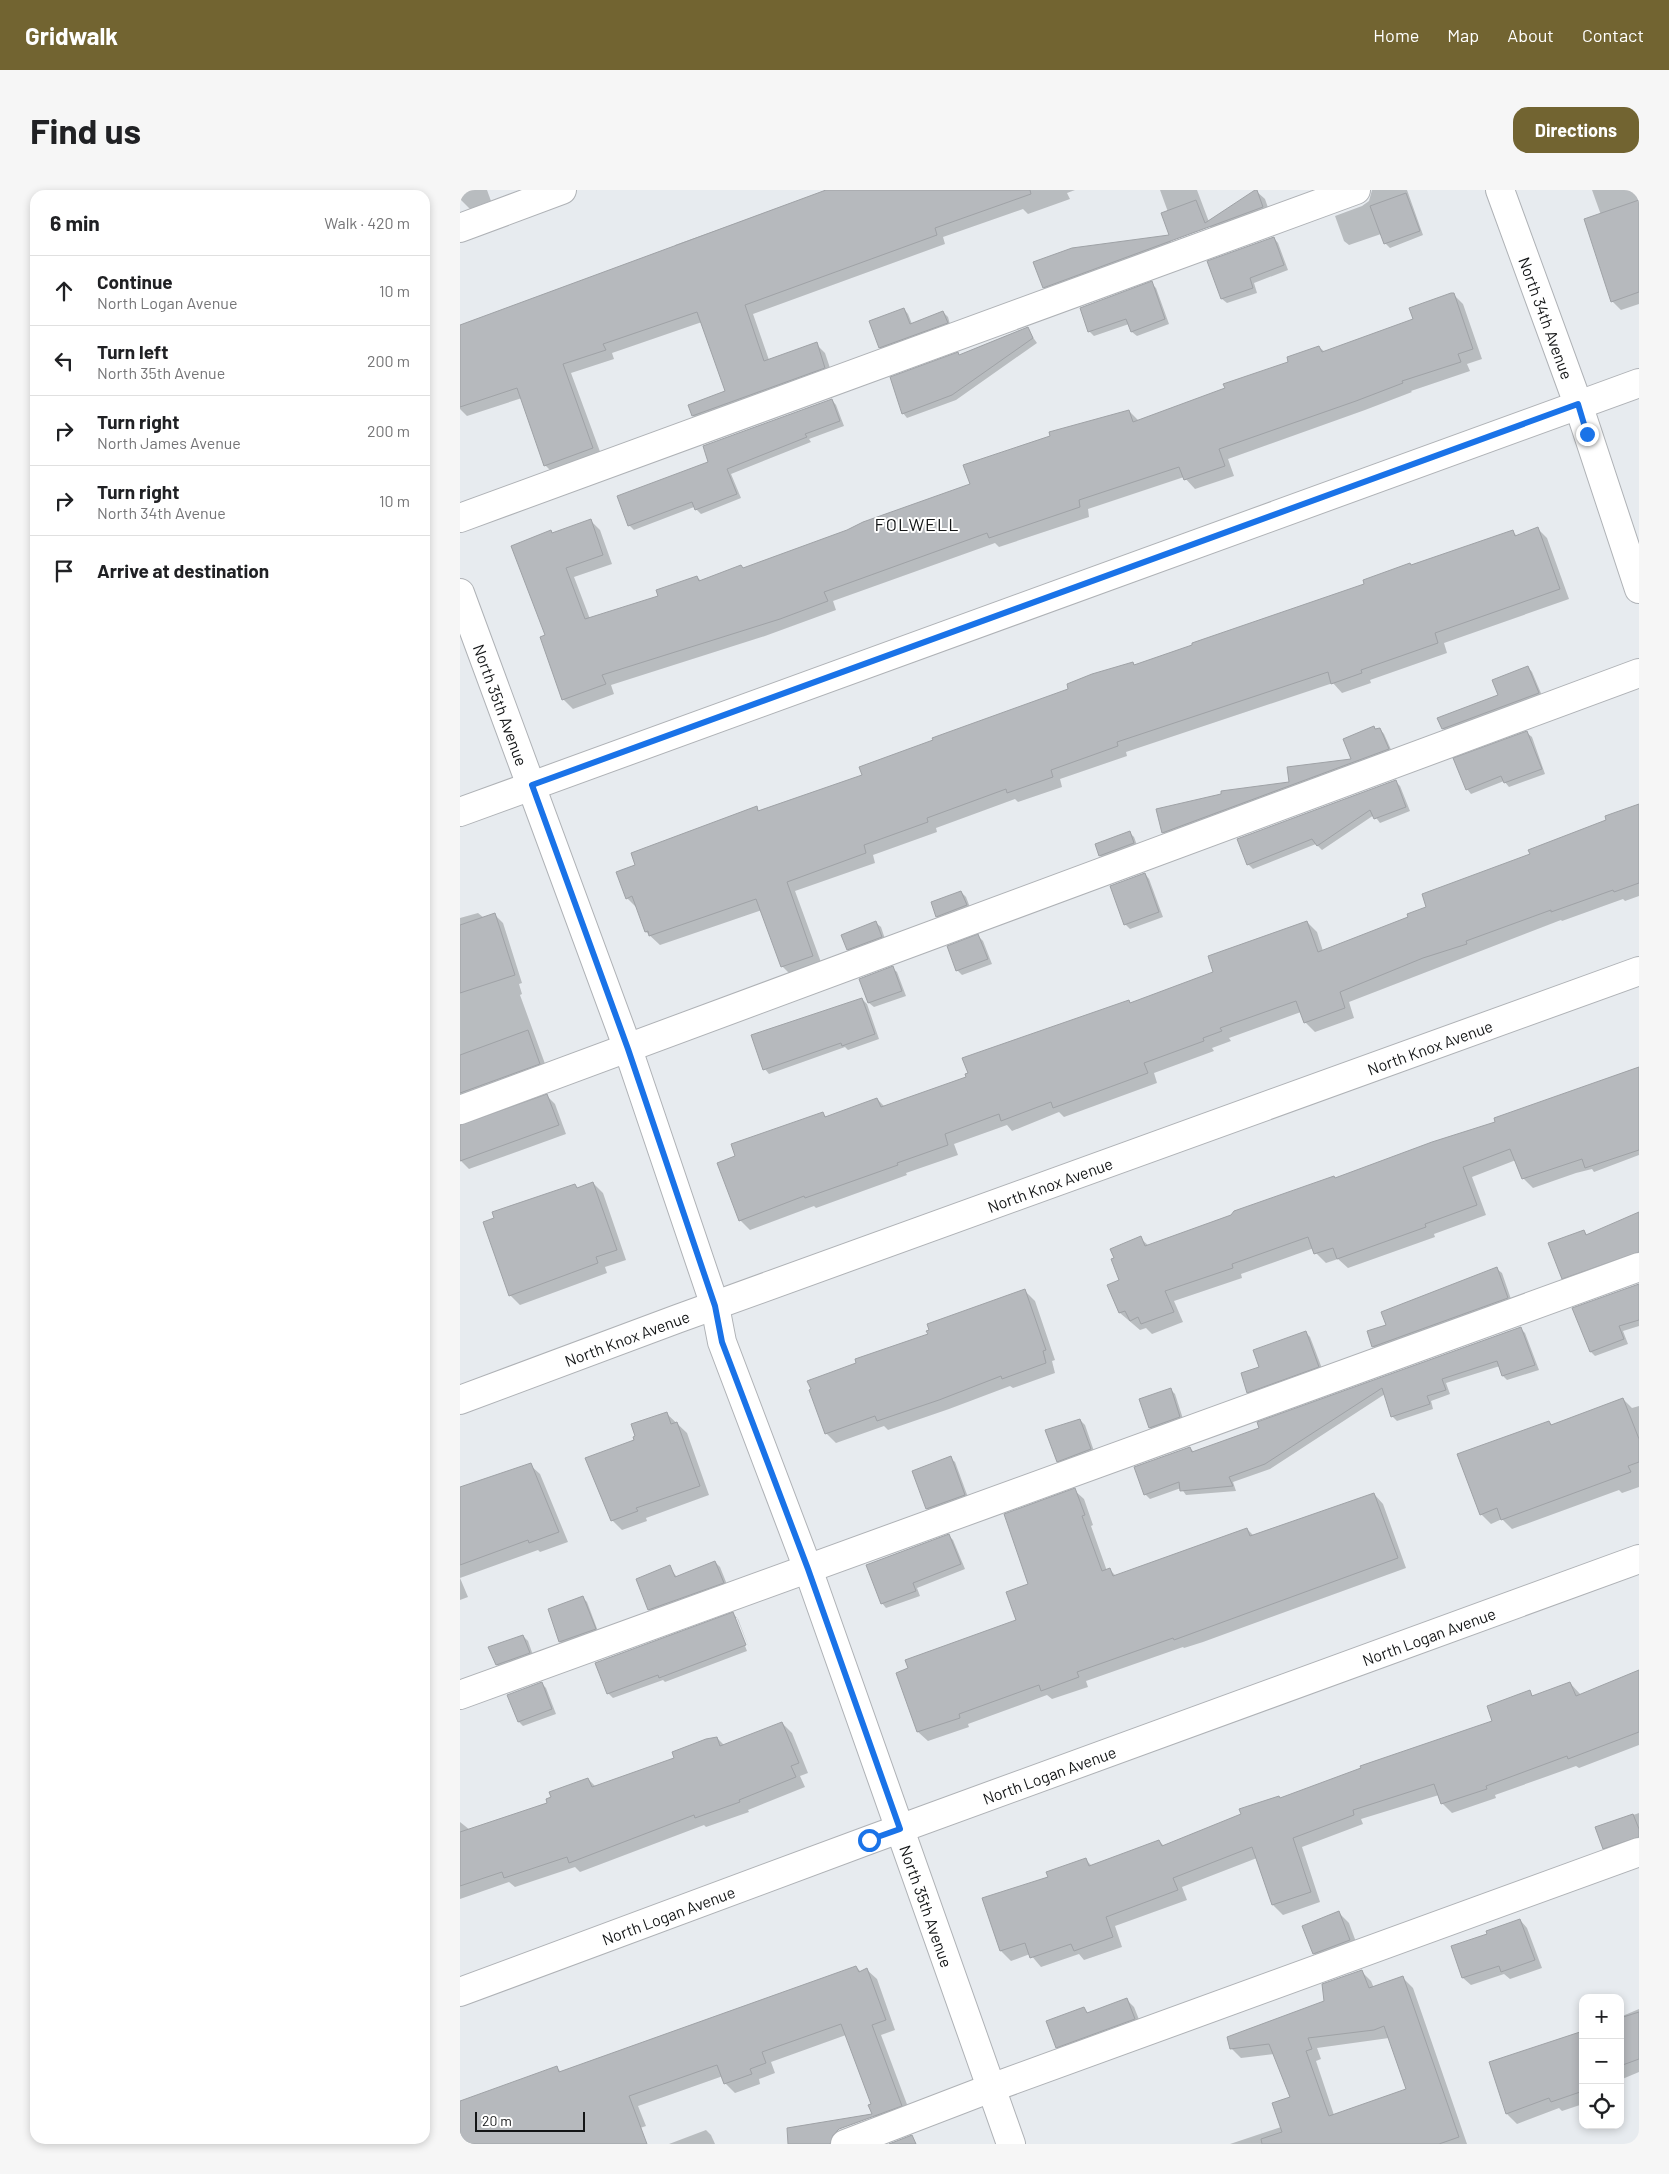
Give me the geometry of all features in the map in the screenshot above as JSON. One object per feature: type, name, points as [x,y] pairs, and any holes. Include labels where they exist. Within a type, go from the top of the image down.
[{"type":"street","points":[[460,228],[562,190]]},
{"type":"street","points":[[460,518],[1356,190]]},
{"type":"street","name":"North 34th Avenue","points":[[1500,190],[1578,404],[1639,589]]},
{"type":"street","points":[[460,812],[1639,382]]},
{"type":"street","name":"North 35th Avenue","points":[[460,593],[628,1049],[715,1306],[722,1342],[808,1569],[1011,2144]]},
{"type":"street","points":[[460,1110],[1639,674]]},
{"type":"street","name":"North Knox Avenue","points":[[460,1400],[1639,971]]},
{"type":"street","points":[[460,1695],[1639,1267]]},
{"type":"street","name":"North Logan Avenue","points":[[460,1992],[1639,1559]]},
{"type":"street","points":[[844,2144],[991,2088],[1639,1852]]},
{"type":"building","points":[[826,190],[1030,190],[1031,194],[935,228],[937,235],[745,305],[764,361],[817,342],[825,368],[692,416],[688,405],[725,391],[697,312],[603,344],[606,350],[563,364],[593,448],[544,466],[517,388],[460,407],[460,325]]},
{"type":"building","points":[[1257,190],[1263,207],[1043,288],[1033,262],[1072,248],[1169,235],[1161,213],[1196,200],[1205,223]]},
{"type":"building","points":[[1406,193],[1420,231],[1384,244],[1370,206]]},
{"type":"building","points":[[1639,200],[1639,292],[1611,302],[1584,219]]},
{"type":"building","points":[[1274,237],[1284,265],[1250,278],[1253,288],[1221,299],[1207,261]]},
{"type":"building","points":[[1152,281],[1165,319],[1131,332],[1126,319],[1088,332],[1080,308]]},
{"type":"building","points":[[1454,293],[1473,349],[1458,354],[1461,362],[1402,381],[1403,383],[1356,401],[1219,449],[1225,466],[1184,480],[1179,467],[1079,500],[1080,507],[989,538],[987,533],[824,592],[828,601],[780,619],[602,675],[606,684],[562,700],[540,637],[545,635],[511,546],[551,530],[552,533],[591,519],[603,555],[566,568],[585,619],[658,596],[656,590],[697,576],[699,581],[741,565],[743,568],[970,484],[963,465],[1050,436],[1049,432],[1129,410],[1133,422],[1225,388],[1223,384],[1288,362],[1287,357],[1319,346],[1322,352],[1413,319],[1409,308]]},
{"type":"building","points":[[904,308],[910,324],[943,311],[948,323],[879,348],[869,321]]},
{"type":"building","points":[[1028,327],[1033,338],[952,395],[902,414],[890,377],[958,352],[959,355]]},
{"type":"building","points":[[832,399],[840,421],[805,434],[807,437],[727,469],[737,494],[695,510],[692,502],[628,526],[617,496],[708,462],[703,446]]},
{"type":"building","points":[[1538,527],[1560,589],[1435,633],[1438,643],[1361,670],[1362,673],[1331,684],[1328,672],[1117,742],[1118,746],[1051,770],[1053,777],[1007,793],[1006,789],[927,818],[928,822],[864,845],[866,853],[787,882],[813,956],[781,967],[756,899],[649,936],[648,931],[645,932],[632,896],[626,899],[616,872],[635,865],[631,853],[757,806],[758,811],[862,775],[859,767],[933,740],[932,738],[1068,689],[1067,684],[1092,674],[1133,662],[1134,665],[1192,645],[1192,643],[1364,584],[1363,580],[1410,563],[1411,565],[1513,530],[1515,536]]},
{"type":"building","points":[[1528,666],[1539,693],[1442,729],[1437,718],[1498,695],[1492,680]]},
{"type":"building","points":[[1374,726],[1375,729],[1380,728],[1389,749],[1162,833],[1156,809],[1221,794],[1221,791],[1289,782],[1287,767],[1351,759],[1343,739]]},
{"type":"building","points":[[1527,731],[1542,769],[1504,783],[1501,776],[1466,790],[1453,758]]},
{"type":"building","points":[[1396,780],[1406,807],[1374,819],[1370,810],[1317,846],[1312,839],[1247,865],[1237,839]]},
{"type":"building","points":[[1639,804],[1639,883],[1551,912],[1551,910],[1466,941],[1467,944],[1423,958],[1340,992],[1345,1008],[1304,1023],[1296,1001],[1220,1028],[1222,1031],[1203,1038],[1204,1041],[1144,1063],[1148,1073],[1053,1108],[1051,1102],[1001,1121],[999,1114],[945,1134],[948,1145],[897,1163],[898,1165],[805,1198],[804,1196],[739,1221],[717,1163],[735,1156],[731,1144],[823,1112],[825,1117],[877,1098],[881,1107],[966,1077],[965,1074],[968,1073],[962,1058],[1129,1000],[1130,1003],[1213,972],[1208,956],[1307,921],[1318,952],[1408,917],[1407,914],[1426,907],[1422,894],[1530,854],[1528,850],[1606,820],[1605,816]]},
{"type":"building","points":[[1130,831],[1134,843],[1099,856],[1095,844]]},
{"type":"building","points":[[1145,873],[1159,912],[1124,925],[1110,886]]},
{"type":"building","points":[[961,891],[967,905],[936,917],[931,902]]},
{"type":"building","points":[[495,913],[515,975],[460,993],[460,925]]},
{"type":"building","points":[[876,921],[882,937],[847,950],[841,935]]},
{"type":"building","points":[[978,934],[988,959],[956,971],[947,946]]},
{"type":"building","points":[[893,966],[902,991],[868,1003],[859,979]]},
{"type":"building","points":[[862,998],[875,1034],[842,1046],[841,1043],[763,1070],[751,1035]]},
{"type":"building","points":[[528,1030],[540,1064],[460,1093],[460,1055]]},
{"type":"building","points":[[1639,1067],[1639,1150],[1585,1168],[1582,1159],[1522,1179],[1510,1149],[1463,1167],[1477,1205],[1425,1224],[1426,1227],[1337,1259],[1333,1248],[1314,1254],[1308,1237],[1232,1264],[1233,1268],[1165,1291],[1174,1312],[1141,1324],[1138,1317],[1130,1321],[1125,1311],[1119,1313],[1107,1285],[1119,1280],[1111,1259],[1114,1258],[1110,1249],[1141,1236],[1145,1246],[1231,1215],[1234,1211],[1495,1122],[1494,1118]]},
{"type":"building","points":[[547,1094],[559,1125],[460,1161],[460,1125]]},
{"type":"building","points":[[593,1182],[617,1250],[596,1257],[598,1263],[509,1296],[483,1222],[494,1218],[492,1212],[575,1184],[577,1188]]},
{"type":"building","points":[[1639,1212],[1639,1252],[1562,1279],[1548,1243],[1584,1230],[1586,1235]]},
{"type":"building","points":[[1497,1267],[1508,1298],[1372,1347],[1367,1331],[1386,1325],[1381,1312]]},
{"type":"building","points":[[1639,1284],[1639,1320],[1619,1326],[1624,1339],[1590,1352],[1572,1308]]},
{"type":"building","points":[[1025,1289],[1046,1350],[1043,1351],[1046,1363],[1002,1379],[1001,1376],[877,1421],[875,1416],[825,1434],[807,1381],[856,1363],[855,1359],[928,1334],[926,1331],[929,1330],[927,1324]]},
{"type":"building","points":[[1521,1327],[1535,1365],[1502,1376],[1497,1361],[1442,1379],[1446,1390],[1427,1396],[1430,1404],[1391,1417],[1382,1388],[1265,1464],[1229,1477],[1233,1486],[1180,1491],[1179,1482],[1144,1495],[1134,1467],[1190,1447],[1192,1452],[1259,1428],[1257,1422]]},
{"type":"building","points":[[1306,1331],[1319,1367],[1247,1393],[1241,1373],[1259,1367],[1253,1350]]},
{"type":"building","points":[[1171,1388],[1180,1417],[1149,1428],[1139,1399]]},
{"type":"building","points":[[1623,1398],[1639,1439],[1639,1462],[1628,1466],[1631,1472],[1501,1520],[1497,1508],[1480,1515],[1457,1454],[1549,1421],[1551,1425]]},
{"type":"building","points":[[667,1412],[671,1424],[677,1422],[700,1486],[636,1508],[638,1511],[611,1521],[585,1458],[634,1440],[633,1437],[635,1436],[631,1424]]},
{"type":"building","points":[[1080,1419],[1091,1449],[1057,1462],[1045,1430]]},
{"type":"building","points":[[951,1456],[965,1495],[926,1509],[912,1471]]},
{"type":"building","points":[[531,1463],[559,1532],[529,1543],[528,1540],[460,1565],[460,1487]]},
{"type":"building","points":[[1075,1488],[1085,1515],[1082,1516],[1102,1571],[1110,1568],[1113,1576],[1247,1528],[1250,1536],[1374,1493],[1398,1558],[1174,1640],[1173,1638],[1077,1672],[1079,1677],[1041,1691],[1039,1685],[959,1714],[960,1718],[917,1732],[896,1673],[908,1668],[905,1660],[1016,1620],[1006,1592],[1028,1584],[1004,1514]]},
{"type":"building","points":[[949,1534],[961,1564],[913,1583],[916,1591],[881,1604],[866,1565]]},
{"type":"building","points":[[715,1561],[724,1583],[648,1610],[636,1579],[670,1565],[675,1577]]},
{"type":"building","points":[[583,1596],[596,1629],[559,1642],[548,1609]]},
{"type":"building","points":[[733,1612],[746,1645],[659,1678],[658,1675],[607,1694],[595,1663]]},
{"type":"building","points":[[523,1635],[530,1653],[496,1665],[488,1647]]},
{"type":"building","points":[[1639,1670],[1639,1732],[1568,1759],[1567,1756],[1486,1786],[1487,1789],[1441,1804],[1434,1784],[1353,1810],[1354,1815],[1293,1838],[1311,1892],[1272,1905],[1252,1847],[1173,1878],[1178,1890],[1106,1917],[1113,1937],[1074,1951],[1071,1944],[1030,1958],[1025,1943],[1000,1951],[982,1898],[1048,1877],[1046,1872],[1086,1858],[1089,1866],[1159,1840],[1162,1846],[1241,1814],[1239,1809],[1279,1796],[1280,1798],[1361,1768],[1360,1766],[1492,1721],[1487,1706],[1530,1690],[1532,1696],[1570,1682],[1576,1696]]},
{"type":"building","points":[[542,1682],[552,1709],[518,1722],[507,1695]]},
{"type":"building","points":[[782,1722],[799,1763],[791,1766],[796,1777],[739,1800],[740,1802],[695,1818],[694,1815],[569,1863],[567,1857],[504,1878],[502,1872],[460,1886],[460,1832],[547,1803],[546,1799],[551,1797],[549,1792],[588,1778],[592,1787],[674,1758],[672,1752],[706,1739],[717,1737],[720,1746]]},
{"type":"building","points":[[1633,1814],[1639,1829],[1639,1837],[1603,1849],[1595,1827]]},
{"type":"building","points":[[1339,1911],[1350,1940],[1313,1954],[1302,1926]]},
{"type":"building","points":[[1520,1919],[1535,1960],[1501,1972],[1499,1966],[1462,1978],[1451,1946],[1487,1934],[1486,1931]]},
{"type":"building","points":[[856,1966],[859,1972],[867,1968],[886,2020],[872,2025],[902,2106],[839,2129],[833,2135],[830,2144],[788,2144],[787,2128],[872,2114],[868,2105],[871,2104],[841,2024],[762,2052],[766,2063],[750,2069],[752,2074],[724,2084],[717,2065],[629,2096],[647,2144],[460,2144],[460,2101],[557,2066],[559,2072]]},
{"type":"building","points":[[1362,1970],[1369,1988],[1403,1976],[1459,2137],[1439,2144],[1262,2144],[1261,2139],[1282,2132],[1272,2103],[1290,2097],[1269,2044],[1230,2049],[1227,2037],[1324,2001],[1322,1984]],"holes":[[[1384,2026],[1406,2089],[1329,2116],[1306,2051],[1312,2049],[1308,2038],[1374,2030]]]},
{"type":"building","points":[[1127,1998],[1135,2019],[1056,2048],[1046,2021],[1084,2007],[1087,2013]]},
{"type":"building","points":[[1639,2012],[1639,2059],[1624,2065],[1624,2039],[1624,2017]]},
{"type":"building","points":[[1579,2032],[1579,2092],[1551,2102],[1549,2098],[1506,2114],[1489,2062]]},
{"type":"building","points":[[912,2135],[916,2144],[889,2144]]},
{"type":"district","name":"FOLWELL","points":[[917,524]]},
{"type":"route","points":[[869,1840],[900,1829],[808,1569],[722,1342],[715,1306],[628,1049],[532,785],[1578,404],[1587,434]]}]
